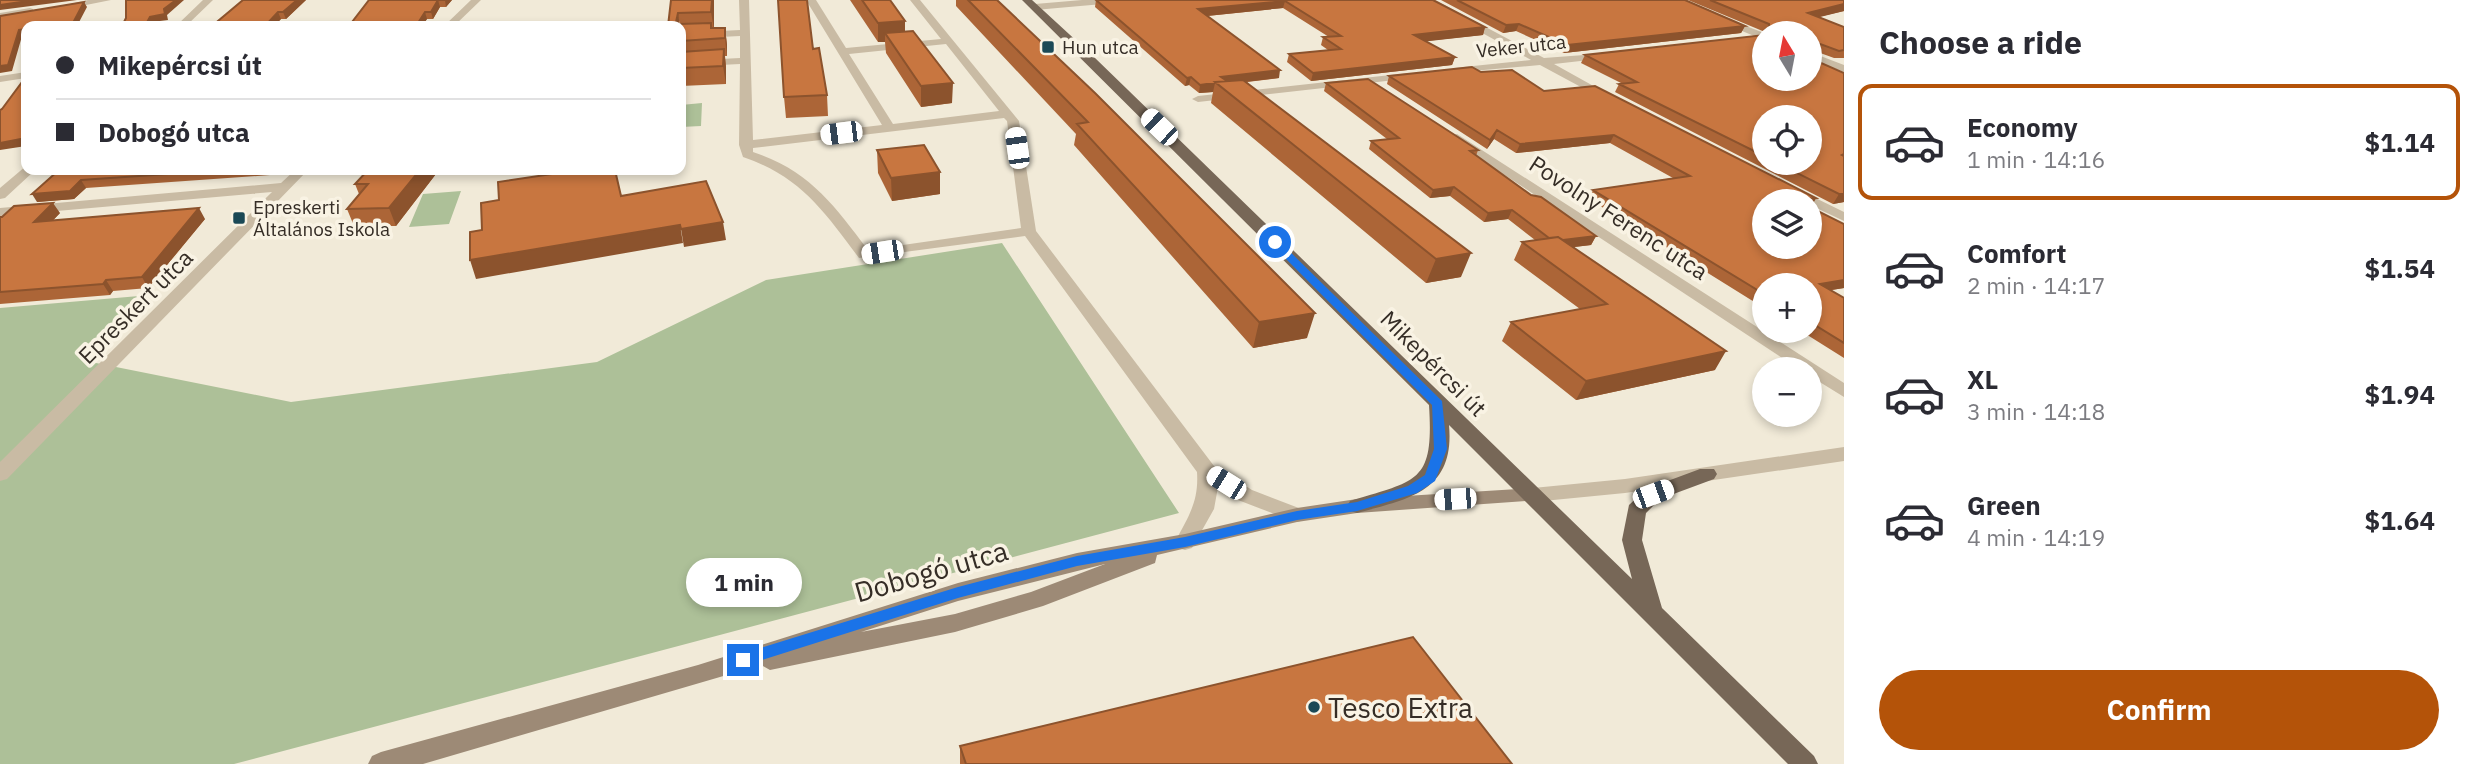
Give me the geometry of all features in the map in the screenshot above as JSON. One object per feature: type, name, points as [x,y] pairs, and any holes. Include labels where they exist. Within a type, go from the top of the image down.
[{"type":"main road","name":"Mikepércsi út","points":[[1031,4],[1805,764]]},
{"type":"main road","points":[[1357,506],[1413,490],[1431,478],[1441,449],[1438,404]]},
{"type":"main road","points":[[1654,615],[1632,540],[1636,510],[1653,494],[1707,474]]},
{"type":"street","points":[[53,8],[106,0]]},
{"type":"street","points":[[186,21],[208,0]]},
{"type":"street","points":[[454,21],[475,0]]},
{"type":"street","points":[[744,0],[747,154],[786,167],[822,200],[864,255],[1029,231]]},
{"type":"street","points":[[811,0],[845,51],[889,127]]},
{"type":"street","points":[[915,0],[1013,121],[1029,231],[1207,471],[1245,495],[1297,516]]},
{"type":"street","points":[[1031,4],[1114,0]]},
{"type":"street","points":[[1428,0],[1626,106]]},
{"type":"street","points":[[0,16],[40,10]]},
{"type":"street","points":[[1713,16],[1752,32]]},
{"type":"street","points":[[686,36],[744,33]]},
{"type":"street","points":[[1736,40],[1752,38]]},
{"type":"street","points":[[845,51],[948,41]]},
{"type":"street","name":"Veker utca","points":[[1436,73],[1626,52]]},
{"type":"street","points":[[1822,60],[1844,69]]},
{"type":"street","points":[[686,64],[745,61]]},
{"type":"street","points":[[1199,99],[1423,75]]},
{"type":"street","points":[[0,79],[21,76]]},
{"type":"street","points":[[1369,81],[1392,96]]},
{"type":"street","points":[[745,145],[1007,114]]},
{"type":"street","name":"Povolny Ferenc utca","points":[[1450,133],[1844,391]]},
{"type":"street","points":[[0,195],[22,175]]},
{"type":"street","name":"Epreskert utca","points":[[0,474],[297,175]]},
{"type":"street","points":[[1783,186],[1844,217]]},
{"type":"street","points":[[0,212],[284,187]]},
{"type":"street","points":[[1533,495],[1588,491],[1844,454]]},
{"type":"street","points":[[1185,542],[1205,512],[1209,494],[1207,471]]},
{"type":"street","name":"Dobogó utca","points":[[381,764],[698,675],[956,623],[1035,600],[1185,542],[1297,516],[1357,506],[1533,495]]},
{"type":"green space","points":[[702,103],[701,126],[686,127],[686,105]]},
{"type":"green space","points":[[461,191],[449,224],[409,227],[423,194]]},
{"type":"green space","points":[[1002,243],[1179,513],[234,764],[0,764],[0,308],[139,296],[86,361],[291,402],[597,362],[766,280]]},
{"type":"building","points":[[0,0],[35,0],[0,5]]},
{"type":"building","points":[[126,0],[176,0],[164,9],[165,14],[150,17],[148,21],[124,21]]},
{"type":"building","points":[[243,0],[297,0],[270,21],[218,21]]},
{"type":"building","points":[[369,0],[438,0],[431,12],[425,12],[419,21],[353,21]]},
{"type":"building","points":[[671,0],[712,0],[711,12],[678,13],[676,21],[669,21]]},
{"type":"building","points":[[778,0],[807,0],[813,49],[819,48],[827,95],[784,97]]},
{"type":"building","points":[[862,0],[890,0],[905,21],[878,23]]},
{"type":"building","points":[[968,0],[997,0],[1095,93],[1315,313],[1259,322],[1077,124],[1088,122]]},
{"type":"building","points":[[1096,0],[1433,0],[1485,27],[1414,35],[1455,57],[1313,73],[1289,54],[1341,49],[1323,37],[1341,36],[1285,1],[1198,9],[1280,70],[1221,77],[1227,81],[1200,85],[1191,77],[1187,78]]},
{"type":"building","points":[[1457,0],[1685,0],[1745,26],[1567,45],[1519,24],[1506,25]]},
{"type":"building","points":[[1710,0],[1844,0],[1844,4],[1808,13],[1844,27],[1844,50],[1839,51],[1822,45],[1822,21],[1762,21]]},
{"type":"building","points":[[84,2],[74,21],[21,21],[21,30],[8,65],[0,66],[0,16]]},
{"type":"building","points":[[711,23],[711,28],[725,28],[725,38],[686,41],[686,24]]},
{"type":"building","points":[[913,31],[953,83],[921,86],[885,33]]},
{"type":"building","points":[[1752,36],[1752,91],[1822,91],[1822,63],[1844,73],[1844,194],[1801,175],[1822,175],[1822,105],[1752,105],[1752,150],[1619,84],[1637,82],[1585,55]]},
{"type":"building","points":[[724,49],[723,66],[686,68],[686,52]]},
{"type":"building","points":[[1472,67],[1481,72],[1512,70],[1544,91],[1595,86],[1752,166],[1752,175],[1771,175],[1798,189],[1752,189],[1752,259],[1822,259],[1822,213],[1844,224],[1844,280],[1822,284],[1822,273],[1752,273],[1752,287],[1593,190],[1690,176],[1614,135],[1520,144],[1497,130],[1490,140],[1389,76]]},
{"type":"building","points":[[1368,79],[1478,150],[1470,151],[1531,195],[1541,197],[1596,236],[1563,240],[1558,237],[1549,238],[1512,210],[1488,213],[1454,187],[1433,190],[1371,141],[1399,138],[1326,83]]},
{"type":"building","points":[[1243,80],[1471,253],[1436,259],[1215,82]]},
{"type":"building","points":[[21,83],[21,139],[0,143],[2,109]]},
{"type":"building","points":[[924,145],[940,172],[891,178],[877,150]]},
{"type":"building","points":[[53,175],[154,175],[81,180],[70,191],[32,194]]},
{"type":"building","points":[[363,175],[416,175],[389,208],[347,209],[368,184],[355,184]]},
{"type":"building","points":[[545,175],[616,175],[621,196],[706,181],[723,222],[681,229],[680,225],[470,260],[470,232],[482,230],[481,203],[499,200],[498,182]]},
{"type":"building","points":[[53,203],[34,222],[199,208],[142,277],[106,280],[103,284],[0,292],[0,217],[14,206]]},
{"type":"building","points":[[1558,237],[1726,351],[1586,381],[1511,322],[1607,304],[1522,242]]},
{"type":"building","points":[[1822,285],[1844,298],[1844,343],[1822,329]]},
{"type":"building","name":"Tesco Extra","points":[[1413,637],[1512,764],[966,764],[960,746]]},
{"type":"place","name":"Hun utca","points":[[1048,47]]},
{"type":"place","name":"Epreskerti Általános Iskola","points":[[239,218]]},
{"type":"place","name":"Tesco Extra","points":[[1314,707]]},
{"type":"route","points":[[743,660],[834,629],[958,592],[1077,561],[1185,542],[1391,498],[1413,490],[1431,478],[1441,449],[1438,404],[1275,242]]}]
